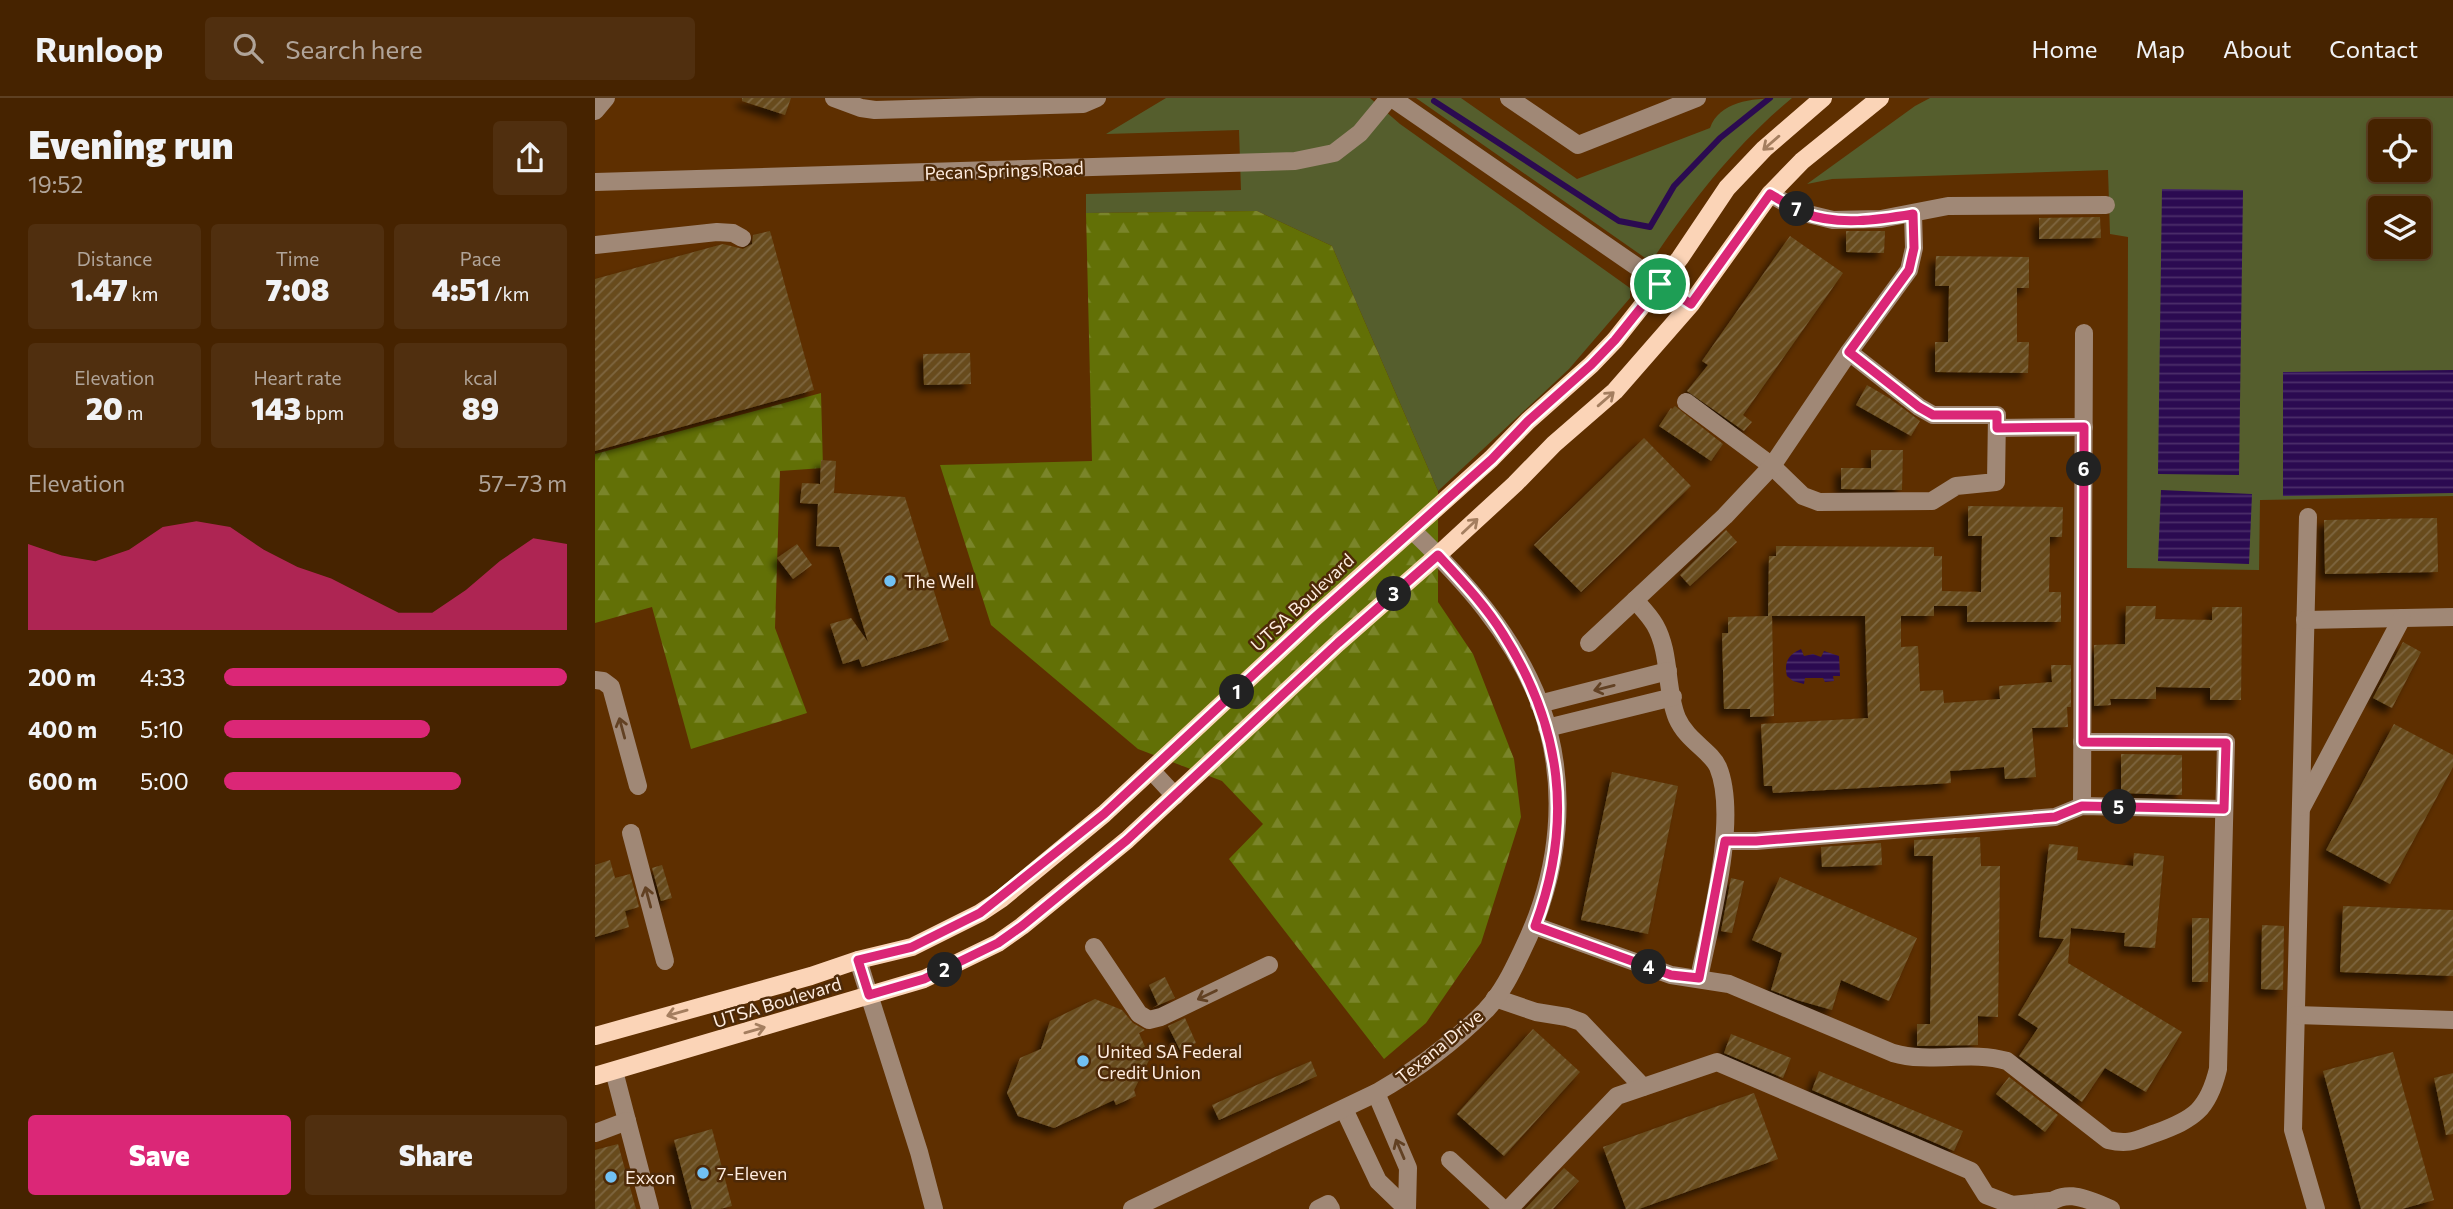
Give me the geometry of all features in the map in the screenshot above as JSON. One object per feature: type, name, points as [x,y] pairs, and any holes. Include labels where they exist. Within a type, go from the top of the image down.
[{"type":"main road","name":"UTSA Boulevard","points":[[595,1036],[912,947],[980,913],[1104,814],[1591,365],[1615,340],[1680,258],[1727,188],[1764,149],[1823,98]]},
{"type":"main road","name":"UTSA Boulevard","points":[[595,1076],[924,979],[998,943],[1022,926],[1127,840],[1338,643],[1515,484],[1554,444],[1615,391],[1691,304],[1770,194],[1802,161],[1880,98]]},
{"type":"street","points":[[595,111],[606,98]]},
{"type":"street","points":[[834,98],[875,110],[1083,104],[1097,98]]},
{"type":"street","points":[[1391,98],[1691,304]]},
{"type":"street","name":"Pecan Springs Road","points":[[595,182],[1295,160],[1334,153],[1360,134],[1391,98]]},
{"type":"street","points":[[1509,98],[1578,145],[1697,98]]},
{"type":"street","points":[[1770,194],[1804,213],[1833,220],[1881,219],[1948,206],[2106,205]]},
{"type":"street","points":[[1589,643],[1725,516],[1772,466],[1849,352],[1909,270],[1914,248],[1913,214]]},
{"type":"street","points":[[595,245],[717,232],[733,233],[742,239]]},
{"type":"street","points":[[2082,806],[2084,333]]},
{"type":"street","points":[[1686,402],[1772,466],[1803,496],[1819,502],[1932,501],[1956,486],[1996,482],[1997,415],[1933,415],[1849,352]]},
{"type":"street","points":[[1997,428],[2084,427]]},
{"type":"street","points":[[2308,517],[2293,1130],[2316,1209]]},
{"type":"street","name":"Texana Drive","points":[[1132,1209],[1344,1109],[1405,1077],[1487,1009],[1509,980],[1535,926],[1543,904],[1557,838],[1558,790],[1547,728],[1539,704],[1503,633],[1472,592],[1412,530]]},
{"type":"street","points":[[1635,600],[1655,625],[1677,717],[1688,737],[1716,763],[1723,782],[1725,841],[1699,978]]},
{"type":"street","points":[[2305,620],[2453,617]]},
{"type":"street","points":[[2301,809],[2402,618]]},
{"type":"street","points":[[1539,704],[1668,671]]},
{"type":"street","points":[[595,680],[603,681],[611,687],[638,786]]},
{"type":"street","points":[[1547,728],[1673,698]]},
{"type":"street","points":[[1535,926],[1671,975],[1729,984],[1910,1058],[1990,1056],[2007,1061],[2108,1140],[2126,1144],[2186,1122],[2198,1111],[2213,1088],[2218,1069],[2226,743],[2083,742]]},
{"type":"street","points":[[1151,771],[1175,796]]},
{"type":"street","points":[[1725,841],[1756,841],[2055,817],[2082,806],[2224,809]]},
{"type":"street","points":[[631,833],[665,961]]},
{"type":"street","points":[[1094,947],[1139,1014],[1149,1020],[1161,1017],[1269,965]]},
{"type":"street","points":[[858,960],[919,1152],[934,1209]]},
{"type":"street","points":[[1495,998],[1581,1023],[1643,1087]]},
{"type":"street","points":[[2296,1015],[2453,1020]]},
{"type":"street","points":[[1509,1209],[1617,1096],[1717,1062],[1971,1171],[1986,1202],[2046,1205],[2068,1195],[2082,1196],[2111,1209]]},
{"type":"street","points":[[614,1071],[650,1209]]},
{"type":"street","points":[[1376,1093],[1408,1168],[1407,1209]]},
{"type":"street","points":[[1344,1109],[1378,1181],[1407,1209]]},
{"type":"street","points":[[595,1133],[627,1121]]},
{"type":"street","points":[[1450,1160],[1503,1209]]},
{"type":"street","points":[[1318,1209],[1328,1204],[1331,1209]]},
{"type":"green space","points":[[1166,98],[1370,98],[1400,124],[1630,288],[1630,298],[1569,369],[1438,491],[1332,246],[1257,211],[1086,213],[1086,194],[1241,190],[1239,130],[1106,134]]},
{"type":"green space","points":[[1416,98],[1461,98],[1577,179],[1710,128],[1715,118],[1732,105],[1767,98],[1792,98],[1733,154],[1651,262]]},
{"type":"green space","points":[[1930,98],[2453,98],[2453,496],[2260,500],[2259,570],[2127,568],[2128,237],[2110,234],[2108,170],[1832,179],[1807,184]]},
{"type":"green space","points":[[1257,211],[1332,246],[1438,491],[1438,602],[1473,654],[1514,759],[1521,817],[1481,943],[1426,1023],[1384,1059],[1229,859],[1263,824],[1222,781],[1138,749],[991,625],[940,465],[1092,461],[1086,213]]},
{"type":"green space","points":[[821,393],[823,468],[780,471],[775,628],[807,713],[691,749],[652,607],[595,623],[595,454]]},
{"type":"shaded area","points":[[2162,189],[2243,190],[2239,475],[2158,474]]},
{"type":"shaded area","points":[[2453,370],[2453,493],[2283,496],[2283,372]]},
{"type":"shaded area","points":[[2161,490],[2252,494],[2249,564],[2158,561]]},
{"type":"shaded area","points":[[1801,649],[1804,656],[1813,654],[1821,657],[1824,651],[1839,656],[1840,676],[1833,676],[1834,681],[1825,682],[1823,678],[1805,678],[1804,684],[1793,681],[1787,676],[1787,663],[1790,656]]},
{"type":"building","points":[[742,98],[791,98],[785,115],[742,101]]},
{"type":"building","points":[[2100,217],[2101,238],[2039,239],[2039,218]]},
{"type":"building","points":[[770,231],[814,390],[595,451],[595,279],[723,244],[743,249],[752,244],[753,235]]},
{"type":"building","points":[[1846,231],[1885,231],[1884,253],[1846,252]]},
{"type":"building","points":[[1790,236],[1843,273],[1743,415],[1752,422],[1744,431],[1687,391],[1708,365],[1702,361]]},
{"type":"building","points":[[1936,256],[2029,257],[2029,288],[2017,288],[2017,342],[2029,342],[2028,373],[1935,372],[1935,342],[1948,342],[1949,286],[1935,286]]},
{"type":"building","points":[[970,353],[971,384],[924,385],[923,354]]},
{"type":"building","points":[[1867,385],[1920,421],[1911,436],[1856,405]]},
{"type":"building","points":[[1675,406],[1723,444],[1711,461],[1659,426]]},
{"type":"building","points":[[1644,438],[1691,486],[1581,592],[1534,545]]},
{"type":"building","points":[[1871,450],[1903,450],[1902,490],[1841,489],[1841,468],[1871,468]]},
{"type":"building","name":"The Well","points":[[821,460],[836,461],[834,493],[905,497],[949,640],[862,667],[859,659],[843,664],[830,624],[851,618],[868,642],[839,547],[816,546],[818,504],[800,503],[802,483],[820,484]]},
{"type":"building","points":[[1968,506],[2063,507],[2062,537],[2050,537],[2049,592],[2061,592],[2061,622],[1967,622],[1967,606],[1934,606],[1934,616],[1901,616],[1901,647],[1918,646],[1920,691],[1943,690],[1944,703],[2000,699],[1999,686],[2052,682],[2051,665],[2071,665],[2068,727],[2032,728],[2036,777],[2005,779],[2004,767],[1950,771],[1951,783],[1773,793],[1772,786],[1764,786],[1761,724],[1868,718],[1865,616],[1772,616],[1774,716],[1750,717],[1750,709],[1724,709],[1722,633],[1728,633],[1728,617],[1771,616],[1768,616],[1769,556],[1776,556],[1776,546],[1934,547],[1934,556],[1942,556],[1942,591],[1981,592],[1982,536],[1968,536]]},
{"type":"building","points":[[2437,518],[2438,572],[2325,574],[2324,520]]},
{"type":"building","points":[[1726,530],[1737,542],[1690,586],[1680,575]]},
{"type":"building","points":[[797,544],[812,565],[793,579],[777,558]]},
{"type":"building","points":[[2126,606],[2156,606],[2155,619],[2212,620],[2212,607],[2242,607],[2241,700],[2210,700],[2210,688],[2156,687],[2156,699],[2110,699],[2111,705],[2094,706],[2094,645],[2125,644]]},
{"type":"building","points":[[2403,642],[2421,652],[2392,708],[2373,698]]},
{"type":"building","points":[[2394,724],[2453,755],[2453,767],[2390,884],[2326,850]]},
{"type":"building","points":[[2121,754],[2182,755],[2182,795],[2121,793]]},
{"type":"building","points":[[1612,772],[1678,786],[1648,934],[1581,920]]},
{"type":"building","points":[[1980,837],[1981,866],[2000,866],[1998,1017],[1978,1016],[1978,1045],[1917,1046],[1917,1024],[1930,1024],[1933,856],[1914,856],[1914,840]]},
{"type":"building","points":[[1881,843],[1882,865],[1822,867],[1821,847]]},
{"type":"building","points":[[2049,844],[2078,847],[2077,860],[2133,866],[2134,853],[2164,856],[2155,948],[2124,946],[2125,933],[2071,928],[2068,963],[2182,1032],[2146,1092],[2105,1068],[2082,1102],[2019,1056],[2038,1028],[2018,1015],[2064,939],[2039,937]]},
{"type":"building","points":[[610,860],[615,878],[630,874],[639,907],[625,911],[629,927],[595,937],[595,865]]},
{"type":"building","points":[[662,865],[672,898],[661,901],[652,868]]},
{"type":"building","points":[[1780,877],[1917,938],[1889,1001],[1841,980],[1832,1010],[1771,990],[1782,953],[1752,940]]},
{"type":"building","points":[[1731,878],[1744,881],[1732,933],[1721,931]]},
{"type":"building","points":[[2343,906],[2453,910],[2453,976],[2340,972]]},
{"type":"building","points":[[2192,918],[2209,918],[2208,982],[2192,982]]},
{"type":"building","points":[[2262,925],[2284,926],[2283,990],[2261,989]]},
{"type":"building","points":[[1165,977],[1175,998],[1152,1008],[1158,1005],[1149,985]]},
{"type":"building","name":"United SA Federal Credit Union","points":[[1095,999],[1122,1010],[1133,1023],[1145,1030],[1139,1033],[1150,1058],[1134,1090],[1136,1096],[1116,1105],[1114,1100],[1054,1128],[1018,1116],[1007,1093],[1020,1058],[1041,1049],[1050,1021]]},
{"type":"building","points":[[1185,1018],[1196,1043],[1180,1050],[1168,1026]]},
{"type":"building","points":[[1533,1029],[1580,1072],[1504,1156],[1457,1114]]},
{"type":"building","points":[[1731,1034],[1791,1058],[1783,1078],[1724,1053]]},
{"type":"building","points":[[2393,1052],[2434,1200],[2402,1209],[2361,1209],[2323,1071]]},
{"type":"building","points":[[1311,1061],[1317,1076],[1219,1120],[1212,1105]]},
{"type":"building","points":[[1819,1071],[1963,1131],[1954,1151],[1812,1090]]},
{"type":"building","points":[[2453,1073],[2453,1134],[2446,1135],[2434,1078]]},
{"type":"building","points":[[2009,1077],[2058,1115],[2045,1132],[1996,1094]]},
{"type":"building","points":[[1754,1093],[1778,1159],[1639,1209],[1626,1209],[1603,1147]]},
{"type":"building","name":"7-Eleven","points":[[712,1129],[732,1206],[692,1209],[674,1140]]},
{"type":"building","name":"Exxon","points":[[618,1144],[636,1209],[595,1209],[595,1150]]},
{"type":"building","points":[[1564,1168],[1579,1181],[1553,1209],[1525,1209]]},
{"type":"waterway","points":[[1434,101],[1619,221],[1650,227],[1674,186],[1720,138],[1770,98]]},
{"type":"place","name":"The Well","points":[[890,581]]},
{"type":"place","name":"United SA Federal Credit Union","points":[[1083,1061]]},
{"type":"place","name":"7-Eleven","points":[[703,1173]]},
{"type":"place","name":"Exxon","points":[[611,1177]]},
{"type":"route","points":[[1770,194],[1804,213],[1833,220],[1881,219],[1913,214],[1914,248],[1909,270],[1849,352],[1933,415],[1997,415],[1997,428],[2084,427],[2083,742],[2226,743],[2224,809],[2082,806],[2055,817],[1756,841],[1725,841],[1699,978],[1671,975],[1535,926],[1543,904],[1557,838],[1558,790],[1547,728],[1527,677],[1503,633],[1472,592],[1438,555],[1338,643],[1127,840],[1022,926],[998,943],[924,979],[869,995],[858,960],[912,947],[980,913],[1001,899],[1104,814],[1591,365],[1660,284],[1691,304],[1770,194]]}]
